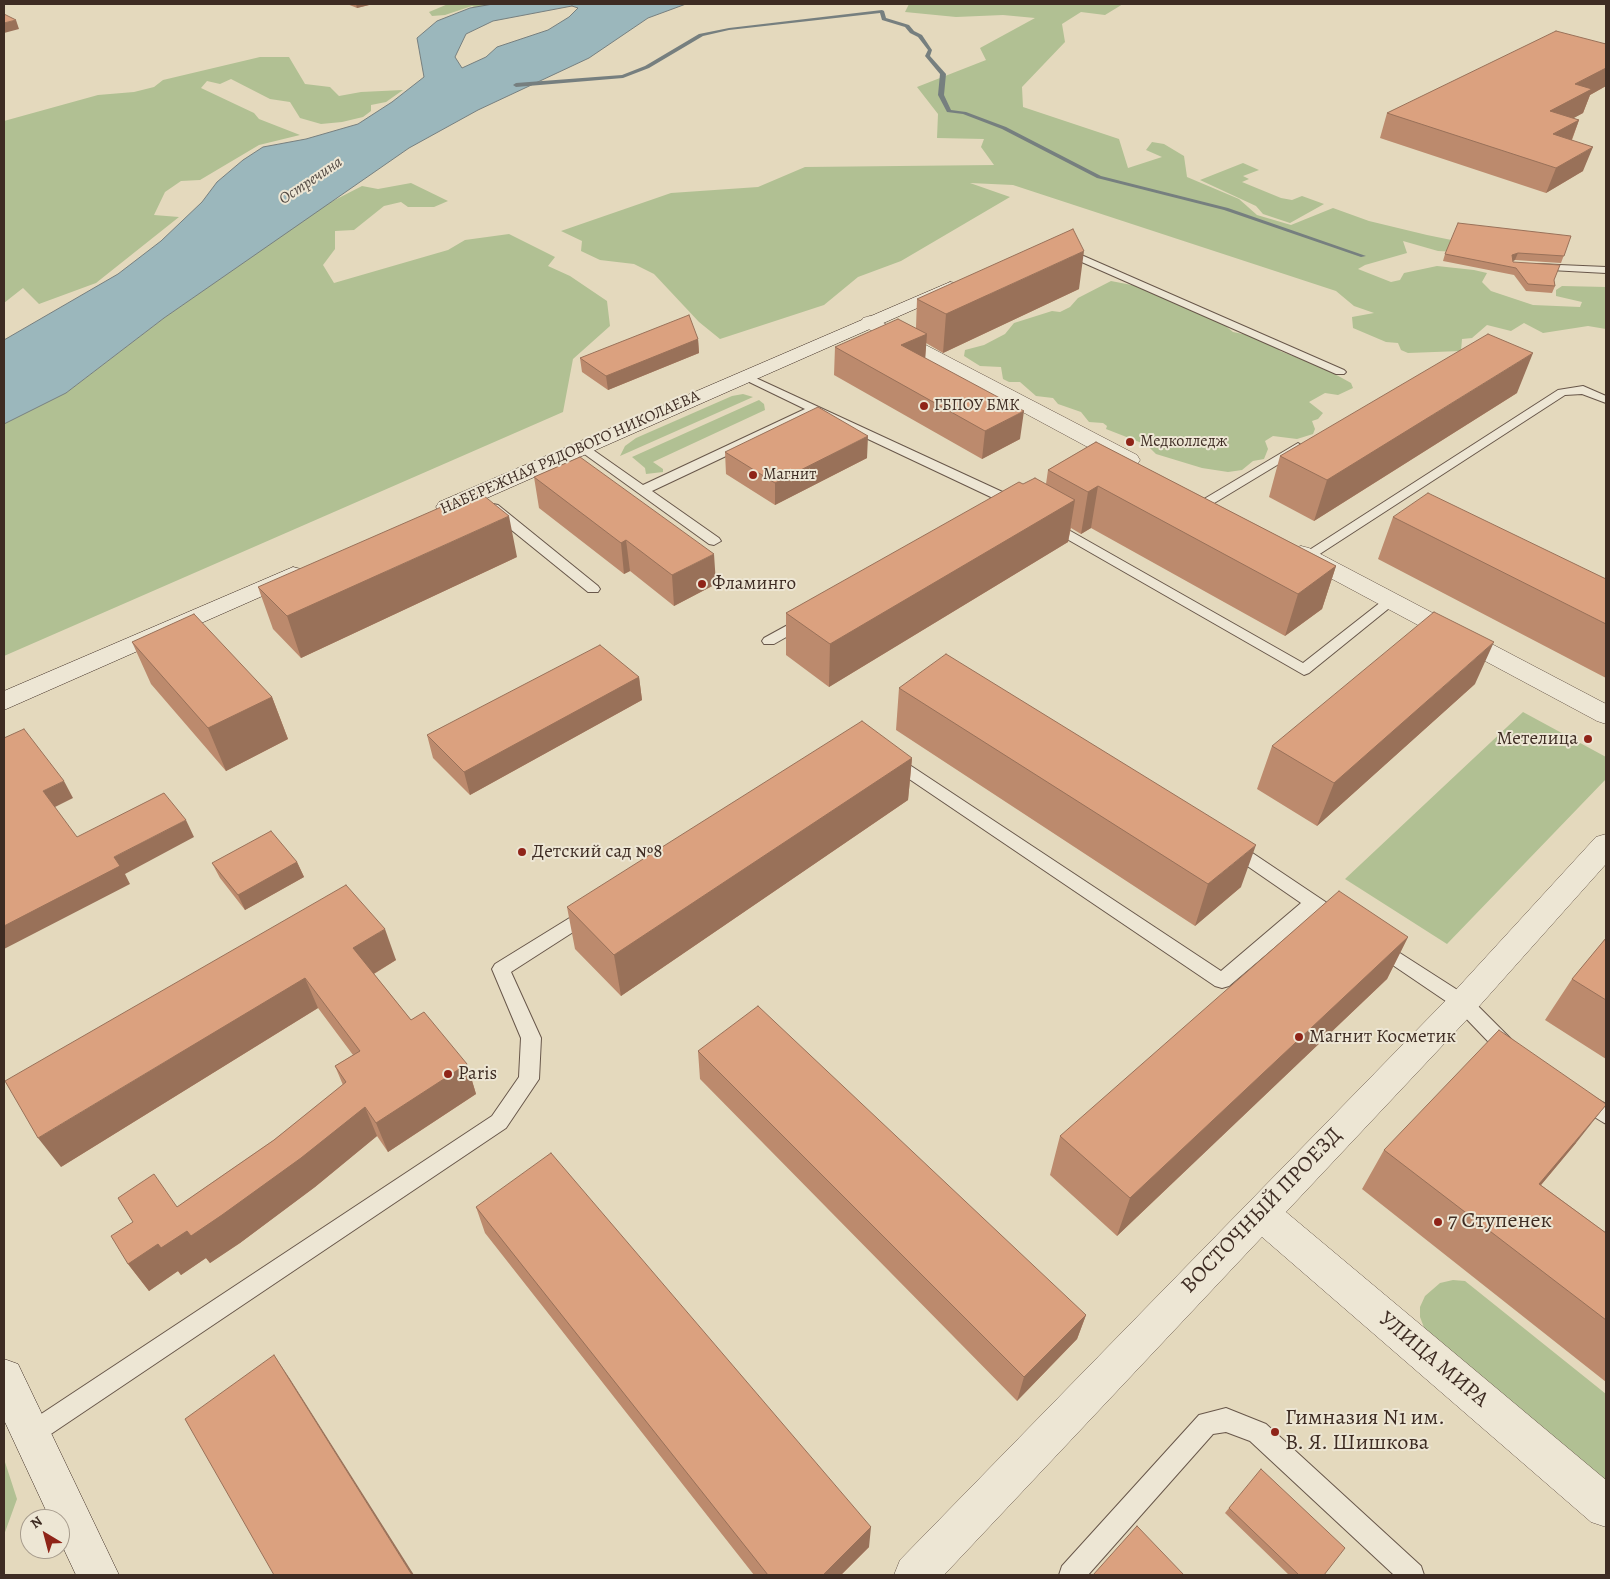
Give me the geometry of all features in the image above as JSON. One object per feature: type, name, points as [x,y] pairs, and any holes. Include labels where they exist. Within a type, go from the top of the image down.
[{"type":"street","name":"НАБЕРЕЖНАЯ РЯДОВОГО НИКОЛАЕВА","points":[[430,514],[970,278]]},
{"type":"street","points":[[870,322],[1103,453],[1144,468]]},
{"type":"street","points":[[1197,497],[1231,515]]},
{"type":"street","points":[[1282,542],[1391,602],[1606,715]]},
{"type":"street","points":[[4,701],[313,565]]},
{"type":"street","name":"ВОСТОЧНЫЙ ПРОЕЗД","points":[[915,1575],[1260,1212],[1451,1015],[1606,845]]},
{"type":"street","name":"УЛИЦА МИРА","points":[[1260,1212],[1606,1507]]},
{"type":"street","points":[[4,1378],[98,1575]]},
{"type":"lane","points":[[1051,248],[1340,372]]},
{"type":"lane","points":[[1524,266],[1606,270]]},
{"type":"lane","points":[[745,376],[1013,502],[1304,670],[1391,602]]},
{"type":"lane","points":[[1308,556],[1562,392],[1583,390],[1606,400]]},
{"type":"lane","points":[[644,490],[814,409]]},
{"type":"lane","points":[[1197,497],[1307,442]]},
{"type":"lane","points":[[582,448],[714,541]]},
{"type":"lane","points":[[996,511],[1030,492]]},
{"type":"lane","points":[[476,494],[593,589]]},
{"type":"lane","points":[[1402,495],[1419,504]]},
{"type":"lane","points":[[768,641],[819,612]]},
{"type":"lane","points":[[875,748],[1222,981],[1314,903]]},
{"type":"lane","points":[[1217,838],[1358,933],[1451,1015],[1526,1061]]},
{"type":"lane","points":[[31,1434],[499,1122],[529,1079],[531,1038],[501,969],[601,905]]},
{"type":"lane","points":[[1566,1088],[1606,1115]]},
{"type":"lane","points":[[1071,1575],[1207,1424],[1226,1420],[1258,1432],[1412,1575]]},
{"type":"green space","points":[[448,4],[503,4],[476,8],[472,6],[445,15],[432,16],[429,12]]},
{"type":"green space","points":[[909,4],[1123,4],[1105,15],[1081,12],[1062,24],[1065,42],[1022,87],[1023,107],[1119,139],[1128,168],[1162,157],[1146,150],[1152,142],[1164,144],[1184,156],[1187,177],[1239,199],[1257,215],[1291,225],[1333,208],[1369,221],[1476,245],[1478,253],[1438,251],[1403,241],[1407,253],[1365,265],[1358,269],[1391,282],[1400,280],[1404,273],[1437,266],[1474,270],[1487,273],[1482,282],[1491,291],[1533,305],[1580,307],[1582,302],[1556,296],[1556,290],[1562,286],[1606,287],[1606,329],[1588,326],[1543,333],[1524,323],[1511,331],[1487,325],[1472,338],[1462,339],[1461,351],[1408,353],[1401,350],[1398,343],[1386,342],[1353,328],[1352,317],[1374,313],[1354,306],[1336,291],[1013,185],[970,183],[1010,197],[901,261],[858,277],[824,305],[720,339],[699,322],[654,274],[634,264],[600,260],[581,251],[582,241],[561,231],[671,193],[758,187],[805,167],[994,165],[981,147],[984,139],[937,138],[938,114],[917,87],[986,60],[980,48],[1035,18],[1003,15],[956,17],[905,12]]},
{"type":"green space","points":[[260,57],[289,57],[305,84],[330,87],[339,96],[361,92],[403,90],[386,102],[371,105],[371,111],[363,117],[321,124],[300,118],[290,102],[270,99],[231,79],[220,84],[207,81],[201,88],[254,113],[259,119],[300,135],[259,145],[200,180],[181,181],[165,192],[154,215],[179,217],[96,283],[39,304],[23,288],[4,303],[4,121],[98,95],[134,92],[154,87],[163,80]]},
{"type":"green space","points":[[1243,163],[1259,170],[1243,176],[1249,179],[1242,182],[1281,198],[1292,200],[1302,196],[1324,204],[1290,223],[1263,214],[1256,206],[1200,180]]},
{"type":"green space","points":[[411,183],[448,201],[434,207],[408,207],[401,202],[384,206],[354,230],[335,231],[335,249],[323,265],[334,283],[448,250],[465,240],[509,234],[555,257],[548,266],[570,276],[607,301],[610,326],[573,359],[563,412],[4,656],[4,424],[66,393],[164,318],[327,204],[362,186],[378,189]]},
{"type":"green space","points":[[1111,281],[1137,286],[1222,323],[1233,332],[1257,337],[1276,346],[1280,351],[1322,367],[1351,383],[1353,388],[1338,395],[1325,393],[1309,402],[1323,413],[1318,419],[1312,421],[1315,429],[1313,434],[1297,439],[1273,436],[1265,441],[1268,449],[1264,459],[1253,461],[1242,470],[1228,472],[1202,468],[1156,454],[1147,445],[1106,429],[1107,426],[1103,423],[1089,422],[1081,412],[1058,404],[1053,398],[1036,396],[1020,382],[1009,382],[1003,379],[1001,367],[980,366],[964,356],[965,350],[984,345],[1005,334],[1014,323],[1052,311],[1060,312],[1070,307],[1078,298]]},
{"type":"green space","points":[[743,394],[753,397],[620,456],[625,446],[636,438],[732,396]]},
{"type":"green space","points":[[759,400],[764,404],[765,410],[653,462],[663,469],[663,472],[646,474],[645,468],[632,457]]},
{"type":"green space","points":[[1523,712],[1606,757],[1606,779],[1447,944],[1345,879]]},
{"type":"green space","points":[[1453,1280],[1465,1281],[1606,1394],[1606,1489],[1468,1372],[1425,1330],[1420,1317],[1420,1307],[1425,1296],[1440,1283]]},
{"type":"green space","points":[[4,1459],[17,1499],[4,1535]]},
{"type":"water","name":"Остречина","points":[[493,4],[686,4],[648,18],[589,58],[478,110],[409,148],[164,318],[66,393],[4,424],[4,340],[118,274],[161,241],[202,202],[217,182],[243,160],[263,147],[306,139],[358,124],[392,102],[424,77],[417,38],[437,21],[470,8]],"holes":[[[572,6],[578,8],[569,17],[548,30],[497,47],[486,57],[462,68],[455,57],[466,34],[493,21]]]},
{"type":"building","points":[[4,14],[16,20],[4,23]]},
{"type":"building","points":[[1556,31],[1606,44],[1606,68],[1575,84],[1592,89],[1550,111],[1579,120],[1553,134],[1593,147],[1556,168],[1387,113]]},
{"type":"building","points":[[1458,223],[1571,236],[1564,256],[1518,253],[1512,255],[1513,262],[1560,265],[1554,280],[1555,286],[1528,284],[1516,268],[1445,254]]},
{"type":"building","points":[[1073,229],[1084,251],[946,314],[917,299]]},
{"type":"building","points":[[689,315],[698,339],[606,376],[580,358]]},
{"type":"building","points":[[898,319],[927,334],[901,345],[1024,411],[985,431],[835,347]]},
{"type":"building","points":[[1488,334],[1533,353],[1327,480],[1280,456]]},
{"type":"building","points":[[818,407],[868,436],[775,483],[725,452]]},
{"type":"building","points":[[1096,442],[1336,566],[1298,594],[1098,486],[1088,492],[1048,470]]},
{"type":"building","points":[[580,457],[714,554],[672,575],[626,540],[621,543],[534,477]]},
{"type":"building","points":[[1035,478],[1075,500],[830,644],[786,613],[1019,482],[1023,484]]},
{"type":"building","points":[[478,491],[509,516],[287,616],[258,587]]},
{"type":"building","points":[[1428,493],[1606,579],[1606,624],[1393,517]]},
{"type":"building","points":[[1434,612],[1494,642],[1334,783],[1272,746]]},
{"type":"building","points":[[194,614],[272,697],[208,728],[132,642]]},
{"type":"building","points":[[600,645],[639,677],[464,772],[427,735]]},
{"type":"building","points":[[946,654],[1256,845],[1208,884],[899,688]]},
{"type":"building","points":[[862,721],[912,758],[614,955],[567,907]]},
{"type":"building","points":[[24,729],[64,781],[43,791],[77,837],[164,793],[186,820],[114,857],[120,866],[4,926],[4,738]]},
{"type":"building","points":[[271,831],[297,862],[238,895],[212,863]]},
{"type":"building","points":[[346,885],[385,929],[353,948],[411,1020],[424,1012],[467,1064],[376,1123],[365,1107],[301,1158],[191,1236],[187,1231],[161,1248],[158,1244],[128,1264],[111,1236],[133,1222],[118,1198],[154,1174],[177,1207],[274,1140],[346,1082],[335,1066],[360,1051],[305,978],[38,1138],[5,1081]]},
{"type":"building","points":[[1339,891],[1408,937],[1130,1198],[1060,1136]]},
{"type":"building","points":[[1606,938],[1606,1000],[1572,979]]},
{"type":"building","points":[[758,1006],[1086,1315],[1024,1377],[698,1051]]},
{"type":"building","points":[[1499,1030],[1606,1104],[1539,1184],[1606,1233],[1606,1320],[1384,1150]]},
{"type":"building","points":[[551,1153],[871,1527],[823,1575],[768,1575],[476,1207]]},
{"type":"building","points":[[274,1355],[412,1575],[274,1575],[185,1419]]},
{"type":"building","points":[[1261,1469],[1345,1548],[1324,1575],[1299,1575],[1229,1508]]},
{"type":"building","points":[[1137,1526],[1184,1575],[1093,1575]]},
{"type":"waterway","points":[[516,85],[623,76],[647,67],[701,35],[729,29],[882,11],[884,19],[907,26],[912,32],[920,36],[930,50],[927,56],[943,74],[941,95],[949,111],[964,113],[1004,128],[1099,177],[1226,209],[1363,256]]},
{"type":"place","name":"ГБПОУ БМК","points":[[924,406]]},
{"type":"place","name":"Медколледж","points":[[1130,442]]},
{"type":"place","name":"Магнит","points":[[753,475]]},
{"type":"place","name":"Фламинго","points":[[702,584]]},
{"type":"place","name":"Метелица","points":[[1588,739]]},
{"type":"place","name":"Детский сад №8","points":[[522,852]]},
{"type":"place","name":"Магнит Косметик","points":[[1299,1037]]},
{"type":"place","name":"Paris","points":[[448,1074]]},
{"type":"place","name":"7 Ступенек","points":[[1438,1222]]},
{"type":"place","name":"Гимназия N1 им. В. Я. Шишкова","points":[[1275,1432]]}]
